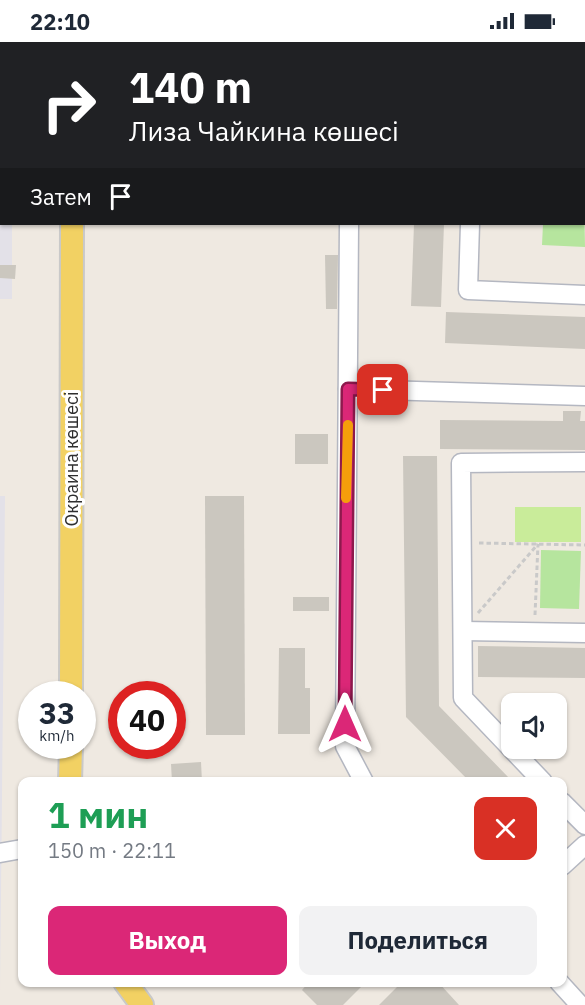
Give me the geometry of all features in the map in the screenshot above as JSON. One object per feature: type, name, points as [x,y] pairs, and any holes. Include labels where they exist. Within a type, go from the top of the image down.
[{"type":"main road","name":"Окраина көшесі","points":[[71,681],[72,225]]},
{"type":"main road","points":[[70,759],[70,777]]},
{"type":"street","points":[[349,225],[345,746],[361,777]]},
{"type":"street","points":[[470,225],[468,290],[585,295]]},
{"type":"street","points":[[348,389],[585,396]]},
{"type":"street","points":[[538,777],[463,699],[461,463],[585,462]]},
{"type":"street","points":[[463,631],[585,633]]},
{"type":"street","points":[[567,807],[585,825]]},
{"type":"street","points":[[567,861],[585,844]]},
{"type":"street","points":[[0,853],[18,850]]},
{"type":"street","points":[[564,987],[580,1005]]},
{"type":"path","points":[[462,542],[585,545]]},
{"type":"path","points":[[463,631],[538,544]]},
{"type":"path","points":[[534,632],[538,544]]},
{"type":"shaded area","points":[[0,225],[12,225],[12,299],[0,299]]},
{"type":"shaded area","points":[[0,496],[5,496],[0,993]]},
{"type":"green space","points":[[543,225],[585,225],[585,247],[542,245]]},
{"type":"green space","points":[[515,507],[581,507],[581,542],[515,542]]},
{"type":"green space","points":[[541,550],[581,551],[579,609],[540,608]]},
{"type":"building","points":[[414,225],[444,225],[441,307],[411,306]]},
{"type":"building","points":[[325,255],[338,255],[337,309],[326,309]]},
{"type":"building","points":[[0,265],[16,265],[15,279],[0,278]]},
{"type":"building","points":[[446,312],[585,317],[585,349],[445,343]]},
{"type":"building","points":[[563,411],[581,411],[580,421],[585,421],[585,450],[440,449],[440,420],[563,421]]},
{"type":"building","points":[[295,434],[328,434],[328,464],[295,464]]},
{"type":"building","points":[[403,456],[437,456],[439,706],[508,777],[465,777],[406,717]]},
{"type":"building","points":[[205,496],[244,496],[245,735],[206,735]]},
{"type":"building","points":[[293,597],[329,597],[329,611],[293,611]]},
{"type":"building","points":[[478,646],[585,648],[585,678],[478,677]]},
{"type":"building","points":[[279,648],[305,648],[305,688],[310,688],[310,734],[278,734]]},
{"type":"building","points":[[201,762],[202,777],[172,777],[171,764]]},
{"type":"building","points":[[305,987],[361,987],[343,1005],[317,1005],[302,990]]},
{"type":"building","points":[[397,987],[443,987],[459,1005],[379,1005]]},
{"type":"slow traffic","points":[[346,498],[348,425]]},
{"type":"route","points":[[345,724],[348,389],[383,390]]}]
